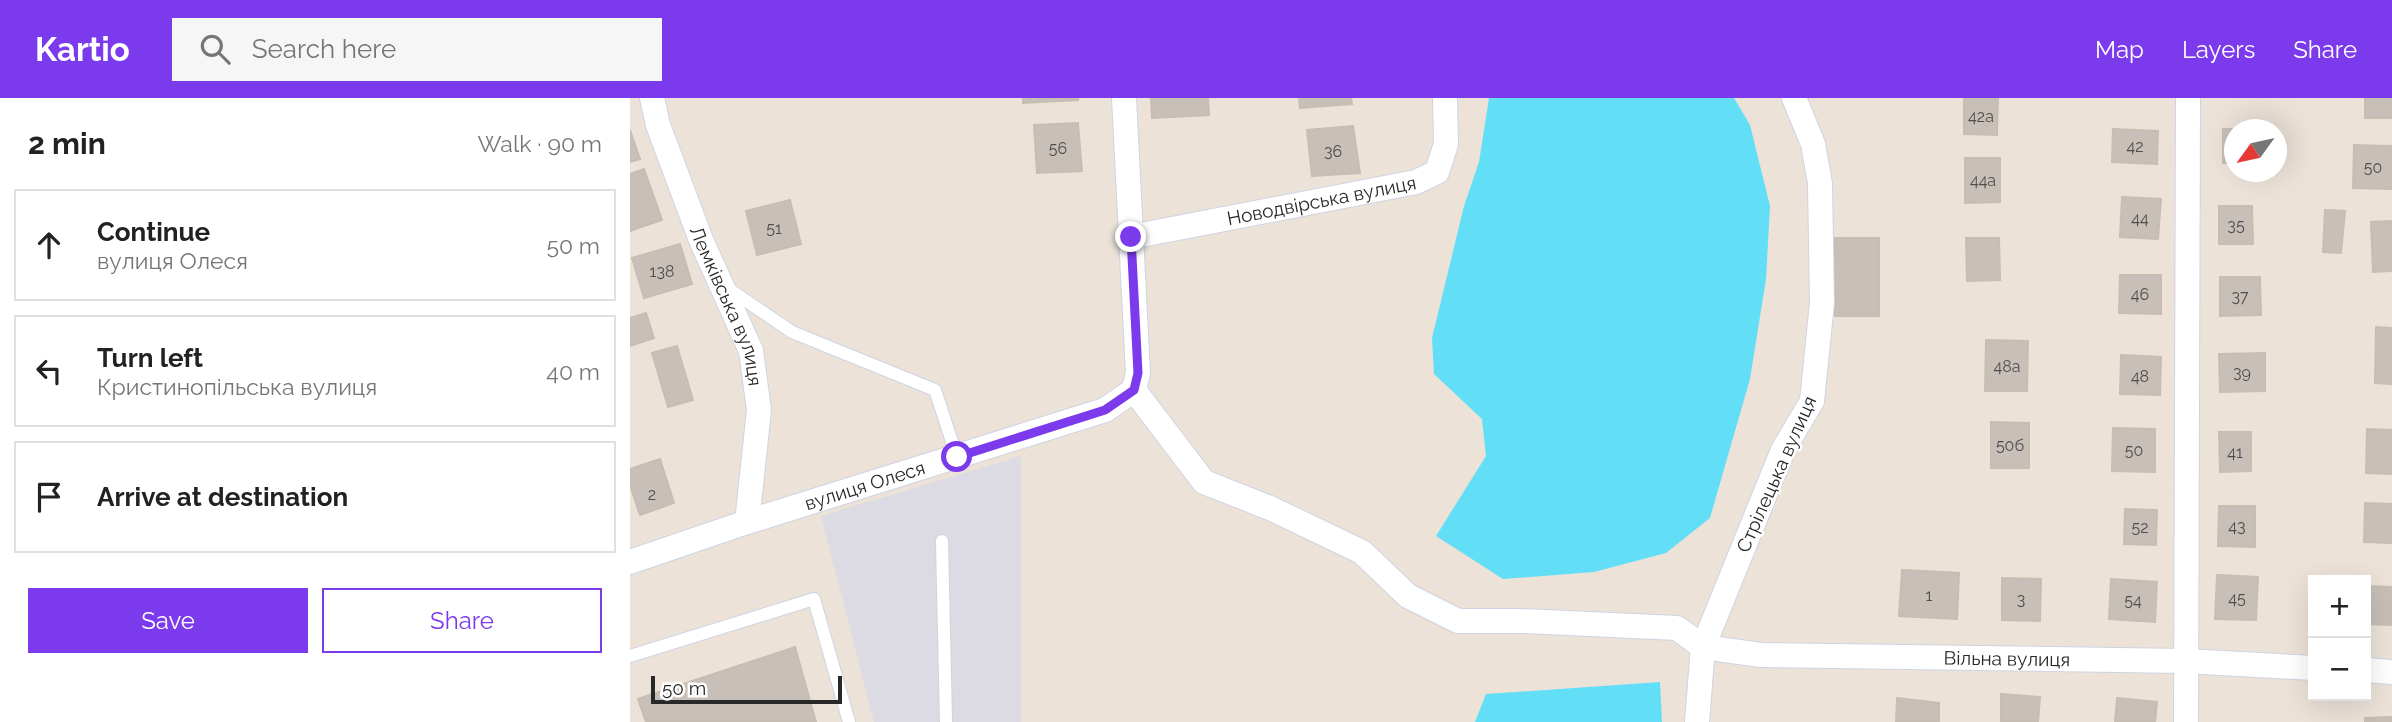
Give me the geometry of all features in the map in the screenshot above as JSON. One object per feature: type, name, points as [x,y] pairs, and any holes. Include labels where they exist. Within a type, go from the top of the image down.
[{"type":"street","name":"Лемківська вулиця","points":[[652,98],[662,138],[701,240],[751,351],[760,410],[747,523]]},
{"type":"street","points":[[1124,98],[1138,373],[1134,390],[1204,482],[1270,508],[1362,552],[1408,596],[1458,621],[1677,628],[1703,647]]},
{"type":"street","name":"Новодвірська вулиця","points":[[1131,237],[1416,182],[1437,172],[1447,144],[1445,98]]},
{"type":"street","name":"Стрілецька вулиця","points":[[1697,722],[1703,647],[1783,450],[1812,401],[1822,303],[1820,183],[1813,144],[1794,98]]},
{"type":"street","points":[[2186,722],[2188,98]]},
{"type":"street","name":"вулиця Олеся","points":[[630,562],[1105,410],[1134,390]]},
{"type":"street","name":"Вільна вулиця","points":[[1703,647],[1761,655],[2185,661],[2308,668]]},
{"type":"street","points":[[2371,670],[2392,672]]},
{"type":"lane","points":[[720,283],[792,332],[935,390],[957,457]]},
{"type":"lane","points":[[942,541],[946,722]]},
{"type":"lane","points":[[630,656],[814,599],[849,722]]},
{"type":"shaded area","points":[[1021,456],[1021,722],[874,722],[821,516]]},
{"type":"water","points":[[1489,98],[1734,98],[1750,125],[1770,206],[1766,279],[1750,379],[1710,518],[1666,553],[1594,572],[1503,579],[1436,536],[1486,456],[1482,419],[1434,374],[1432,338],[1464,206],[1479,162]]},
{"type":"water","points":[[1660,682],[1662,722],[1475,722],[1486,694]]},
{"type":"building","points":[[1023,98],[1078,98],[1078,100],[1023,103]]},
{"type":"building","points":[[1151,98],[1208,98],[1209,115],[1152,118]]},
{"type":"building","points":[[1299,98],[1351,98],[1352,104],[1300,108]]},
{"type":"building","points":[[1964,98],[1998,98],[1997,135],[1964,134]]},
{"type":"building","points":[[2365,98],[2392,98],[2392,118],[2365,118]]},
{"type":"building","points":[[1078,123],[1082,171],[1037,173],[1034,125]]},
{"type":"building","points":[[1353,126],[1360,173],[1312,176],[1307,130]]},
{"type":"building","points":[[2113,129],[2158,131],[2157,164],[2112,162]]},
{"type":"building","points":[[2223,129],[2224,129],[2224,163]]},
{"type":"building","points":[[630,130],[640,159],[630,162]]},
{"type":"building","points":[[2354,145],[2392,146],[2392,189],[2353,188]]},
{"type":"building","points":[[1965,158],[2000,158],[2000,202],[1965,203]]},
{"type":"building","points":[[644,169],[662,220],[630,231],[630,174]]},
{"type":"building","points":[[2122,197],[2161,199],[2158,239],[2120,237]]},
{"type":"building","points":[[790,200],[801,244],[757,255],[746,211]]},
{"type":"building","points":[[2219,206],[2252,206],[2253,244],[2219,244]]},
{"type":"building","points":[[2325,210],[2345,211],[2341,253],[2323,252]]},
{"type":"building","points":[[2392,221],[2392,271],[2373,272],[2371,222]]},
{"type":"building","points":[[1835,238],[1879,238],[1879,316],[1835,316]]},
{"type":"building","points":[[1966,238],[1999,238],[2000,280],[1967,281]]},
{"type":"building","points":[[680,244],[692,284],[644,298],[632,258]]},
{"type":"building","points":[[2120,275],[2161,275],[2161,314],[2119,313]]},
{"type":"building","points":[[2220,277],[2260,277],[2261,315],[2220,316]]},
{"type":"building","points":[[646,313],[654,338],[630,346],[630,318]]},
{"type":"building","points":[[2376,327],[2392,328],[2392,384],[2375,383]]},
{"type":"building","points":[[1986,340],[2028,341],[2027,391],[1985,391]]},
{"type":"building","points":[[677,346],[693,400],[668,407],[652,353]]},
{"type":"building","points":[[2265,353],[2265,391],[2220,392],[2219,354]]},
{"type":"building","points":[[2121,355],[2161,357],[2160,395],[2120,394]]},
{"type":"building","points":[[1991,422],[2029,423],[2029,468],[1991,468]]},
{"type":"building","points":[[2113,428],[2155,429],[2155,472],[2112,471]]},
{"type":"building","points":[[2367,429],[2392,430],[2392,474],[2366,473]]},
{"type":"building","points":[[2219,432],[2251,432],[2251,471],[2220,472]]},
{"type":"building","points":[[660,459],[674,503],[640,515],[630,485],[630,469]]},
{"type":"building","points":[[2365,503],[2392,504],[2392,543],[2364,542]]},
{"type":"building","points":[[2219,506],[2255,506],[2255,547],[2218,546]]},
{"type":"building","points":[[2125,509],[2157,510],[2156,545],[2124,544]]},
{"type":"building","points":[[1902,570],[1959,573],[1957,619],[1899,616]]},
{"type":"building","points":[[2217,575],[2258,577],[2256,620],[2215,619]]},
{"type":"building","points":[[2002,578],[2041,579],[2040,621],[2002,620]]},
{"type":"building","points":[[2111,579],[2157,582],[2155,622],[2109,619]]},
{"type":"building","points":[[2371,586],[2392,587],[2392,625],[2371,624]]},
{"type":"building","points":[[795,647],[816,722],[646,722],[638,699]]},
{"type":"building","points":[[2001,694],[2040,697],[2038,722],[2001,722]]},
{"type":"building","points":[[1897,698],[1939,703],[1939,722],[1896,722]]},
{"type":"building","points":[[2117,698],[2157,702],[2155,722],[2115,722]]},
{"type":"building","points":[[2392,717],[2392,722],[2365,722],[2365,718]]},
{"type":"route","points":[[957,457],[1105,410],[1134,390],[1138,373],[1131,237]]}]
